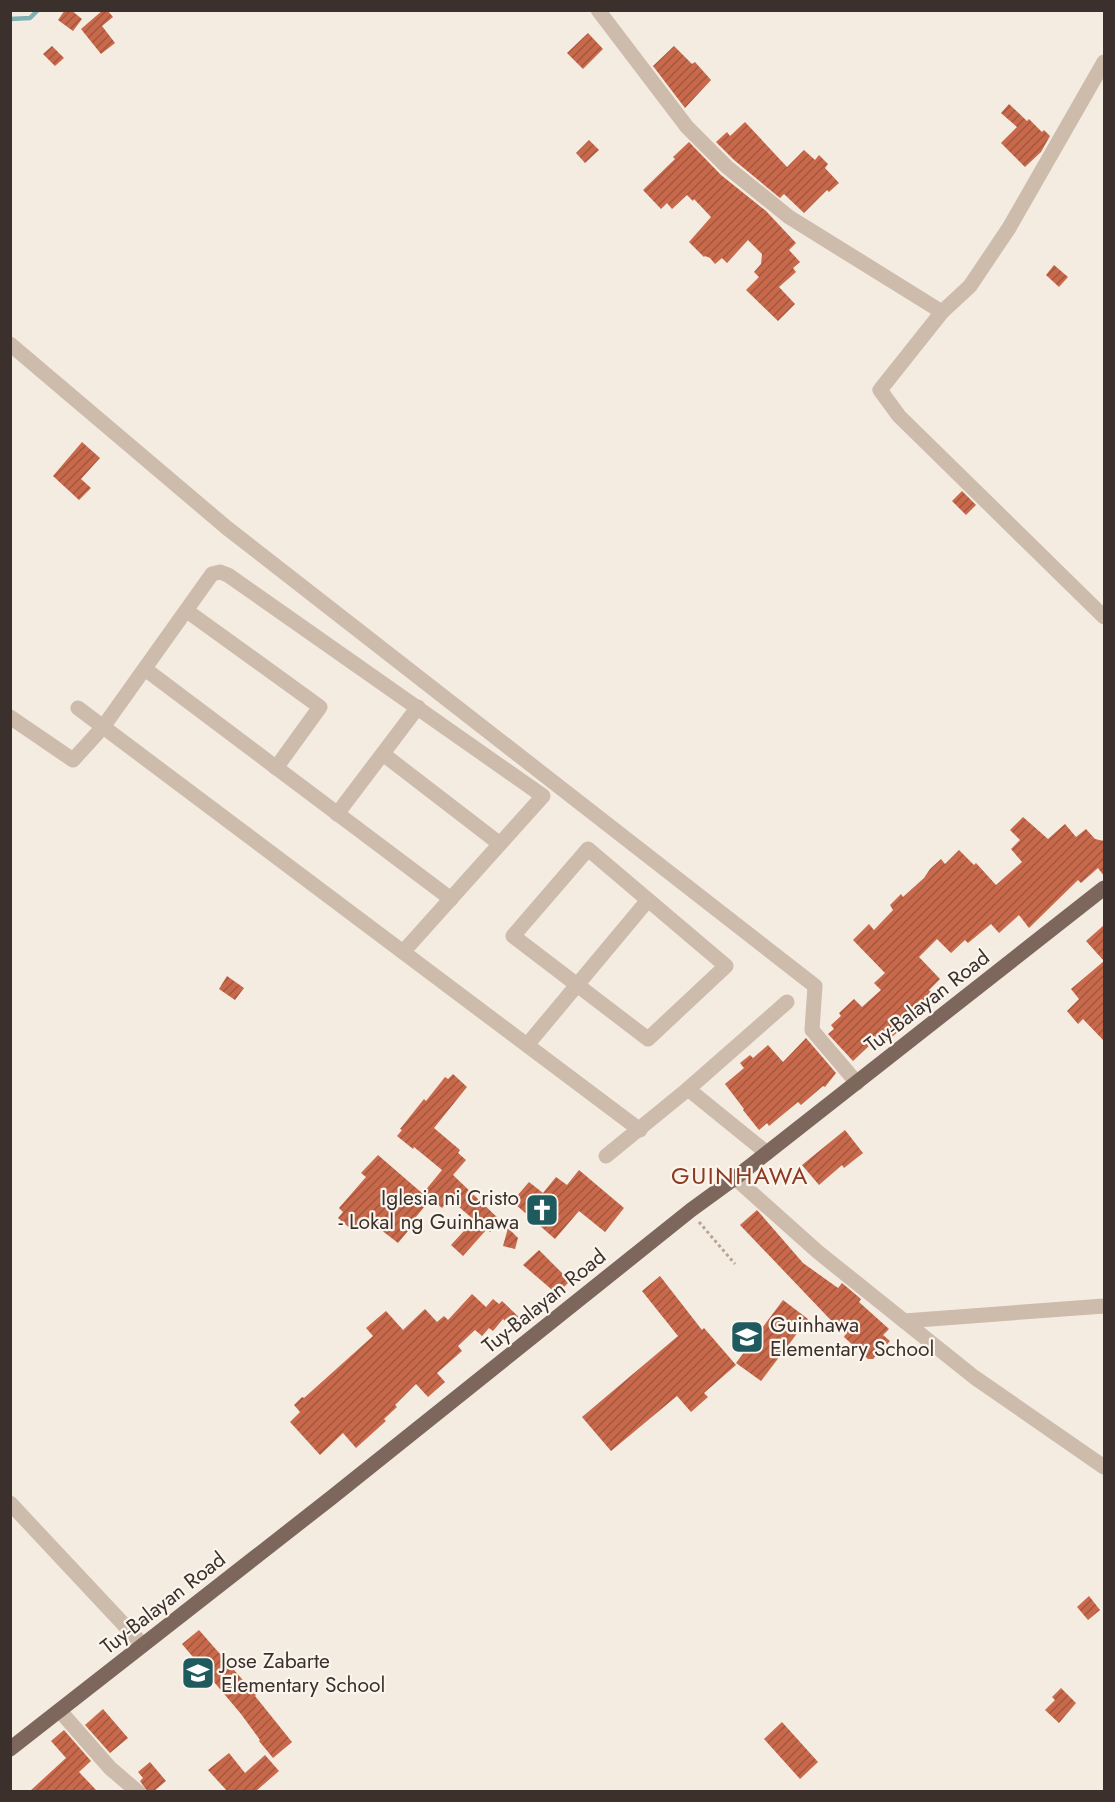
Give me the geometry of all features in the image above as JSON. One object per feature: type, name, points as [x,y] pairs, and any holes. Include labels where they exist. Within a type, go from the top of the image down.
[{"type":"main road","name":"Tuy-Balayan Road","points":[[10,1749],[1104,888]]},
{"type":"street","points":[[598,10],[687,127],[727,167],[789,217],[942,312]]},
{"type":"street","points":[[1104,62],[1009,228],[970,286],[942,312],[880,390],[899,416],[1104,617]]},
{"type":"street","points":[[10,344],[227,528],[815,986],[812,1030],[857,1083]]},
{"type":"street","points":[[10,717],[74,760],[103,728],[213,574],[220,572],[228,575],[543,796],[403,952]]},
{"type":"street","points":[[187,611],[320,707],[276,768]]},
{"type":"street","points":[[145,669],[451,899]]},
{"type":"street","points":[[337,814],[418,707]]},
{"type":"street","points":[[78,708],[640,1130]]},
{"type":"street","points":[[382,754],[500,844]]},
{"type":"street","points":[[588,849],[648,900],[726,966],[648,1039],[513,936],[588,849]]},
{"type":"street","points":[[527,1045],[648,900]]},
{"type":"street","points":[[606,1156],[640,1130],[787,1002]]},
{"type":"street","points":[[688,1089],[767,1153]]},
{"type":"street","points":[[735,1178],[818,1252],[974,1377],[1104,1467]]},
{"type":"street","points":[[904,1321],[1104,1306]]},
{"type":"street","points":[[10,1503],[143,1646]]},
{"type":"street","points":[[60,1710],[110,1768],[138,1791]]},
{"type":"path","points":[[692,1210],[703,1228],[735,1264]]},
{"type":"building","points":[[65,10],[71,10],[82,19],[73,31],[58,20]]},
{"type":"building","points":[[103,10],[107,10],[113,17],[102,26],[115,43],[101,54],[81,29]]},
{"type":"building","points":[[588,33],[603,49],[583,69],[567,53]]},
{"type":"building","points":[[52,46],[64,58],[55,66],[43,54]]},
{"type":"building","points":[[674,46],[692,64],[695,62],[711,80],[685,108],[653,66]]},
{"type":"building","points":[[1009,104],[1027,121],[1029,119],[1042,132],[1044,130],[1050,136],[1041,152],[1025,167],[1001,143],[1017,127],[1001,113]]},
{"type":"building","points":[[745,122],[787,167],[804,150],[815,160],[819,155],[828,164],[825,168],[839,183],[829,192],[827,190],[804,213],[784,194],[780,198],[716,142],[727,132],[730,136]]},
{"type":"building","points":[[589,140],[599,150],[585,163],[576,153]]},
{"type":"building","points":[[689,142],[721,175],[766,211],[796,243],[789,250],[800,262],[793,268],[796,272],[779,287],[795,304],[778,321],[746,290],[759,277],[754,272],[761,264],[762,254],[748,240],[727,263],[722,258],[715,264],[689,242],[711,217],[694,199],[693,201],[687,195],[672,209],[667,203],[661,209],[643,190]]},
{"type":"building","points":[[1054,265],[1068,277],[1059,287],[1046,275]]},
{"type":"building","points":[[82,442],[100,458],[81,479],[91,488],[79,500],[53,476]]},
{"type":"building","points":[[962,491],[976,505],[966,515],[952,501]]},
{"type":"building","points":[[1023,817],[1048,839],[1065,824],[1076,837],[1086,829],[1095,839],[1104,841],[1104,876],[1098,868],[1081,883],[1078,880],[1029,928],[1019,915],[999,933],[991,924],[968,943],[965,940],[951,953],[937,939],[919,957],[940,979],[929,990],[936,998],[884,1044],[874,1051],[869,1046],[853,1061],[828,1034],[834,1029],[831,1025],[841,1016],[839,1013],[854,999],[862,1007],[881,990],[874,983],[885,973],[853,940],[869,924],[874,930],[893,910],[890,905],[901,894],[903,897],[941,859],[945,864],[959,850],[974,865],[976,863],[996,885],[1022,862],[1011,849],[1020,840],[1010,830]]},
{"type":"building","points":[[1104,925],[1104,961],[1086,941]]},
{"type":"building","points":[[1104,961],[1104,1041],[1083,1019],[1078,1024],[1067,1011],[1079,999],[1071,989]]},
{"type":"building","points":[[227,976],[244,988],[235,1000],[219,989]]},
{"type":"building","points":[[806,1038],[836,1073],[825,1087],[823,1086],[801,1105],[798,1102],[769,1126],[767,1123],[759,1130],[725,1084],[744,1068],[740,1063],[750,1055],[753,1058],[768,1045],[783,1062]]},
{"type":"building","points":[[453,1074],[467,1087],[434,1128],[460,1150],[458,1153],[466,1160],[453,1175],[501,1221],[490,1232],[487,1229],[463,1256],[451,1245],[474,1220],[450,1199],[442,1208],[424,1192],[442,1170],[397,1136],[424,1099],[426,1101],[445,1077],[448,1079]]},
{"type":"building","points":[[845,1130],[863,1153],[844,1168],[842,1165],[819,1185],[802,1165]]},
{"type":"building","points":[[378,1155],[430,1200],[398,1243],[367,1219],[361,1227],[357,1224],[352,1230],[338,1218],[343,1212],[339,1208],[366,1177],[361,1173]]},
{"type":"building","points":[[579,1170],[624,1208],[605,1232],[579,1211],[555,1239],[515,1204],[517,1196],[529,1182],[543,1193],[556,1177],[567,1185]]},
{"type":"building","points":[[757,1210],[803,1263],[838,1288],[842,1283],[861,1299],[859,1302],[889,1329],[883,1335],[890,1341],[873,1359],[868,1359],[844,1337],[845,1335],[740,1225]]},
{"type":"building","points":[[508,1228],[518,1238],[515,1249],[503,1246]]},
{"type":"building","points":[[539,1250],[570,1281],[557,1294],[523,1265]]},
{"type":"building","points":[[660,1276],[702,1330],[704,1328],[736,1365],[704,1393],[708,1397],[691,1412],[677,1396],[611,1451],[582,1417],[678,1336],[642,1291]]},
{"type":"building","points":[[472,1294],[486,1307],[493,1299],[499,1304],[502,1301],[523,1321],[515,1330],[503,1319],[493,1331],[489,1328],[482,1336],[475,1330],[458,1346],[462,1351],[437,1373],[445,1382],[428,1397],[416,1384],[395,1405],[397,1407],[384,1419],[386,1421],[356,1448],[343,1433],[320,1455],[290,1422],[300,1412],[294,1405],[373,1336],[366,1328],[386,1311],[403,1330],[425,1309],[437,1322],[444,1316],[448,1320]]},
{"type":"building","points":[[783,1300],[808,1319],[761,1381],[736,1363]]},
{"type":"building","points":[[1089,1596],[1100,1610],[1088,1620],[1077,1607]]},
{"type":"building","points":[[199,1630],[256,1695],[292,1742],[273,1758],[241,1714],[182,1644]]},
{"type":"building","points":[[1061,1688],[1076,1703],[1059,1723],[1045,1710],[1055,1700],[1052,1697]]},
{"type":"building","points":[[103,1709],[128,1738],[110,1753],[85,1725]]},
{"type":"building","points":[[782,1722],[818,1762],[800,1779],[764,1739]]},
{"type":"building","points":[[64,1730],[91,1761],[79,1772],[97,1791],[30,1791],[66,1758],[51,1741]]},
{"type":"building","points":[[229,1753],[245,1773],[265,1755],[279,1771],[256,1791],[227,1791],[208,1770]]},
{"type":"building","points":[[150,1762],[166,1781],[154,1791],[147,1791],[140,1781],[143,1778],[138,1772]]},
{"type":"waterway","points":[[10,19],[30,18],[38,10]]},
{"type":"place","name":"Iglesia ni Cristo - Lokal ng Guinhawa","points":[[542,1210]]},
{"type":"place","name":"Guinhawa Elementary School","points":[[747,1337]]},
{"type":"place","name":"Jose Zabarte Elementary School","points":[[198,1673]]},
{"type":"district","name":"GUINHAWA","points":[[740,1175]]}]
